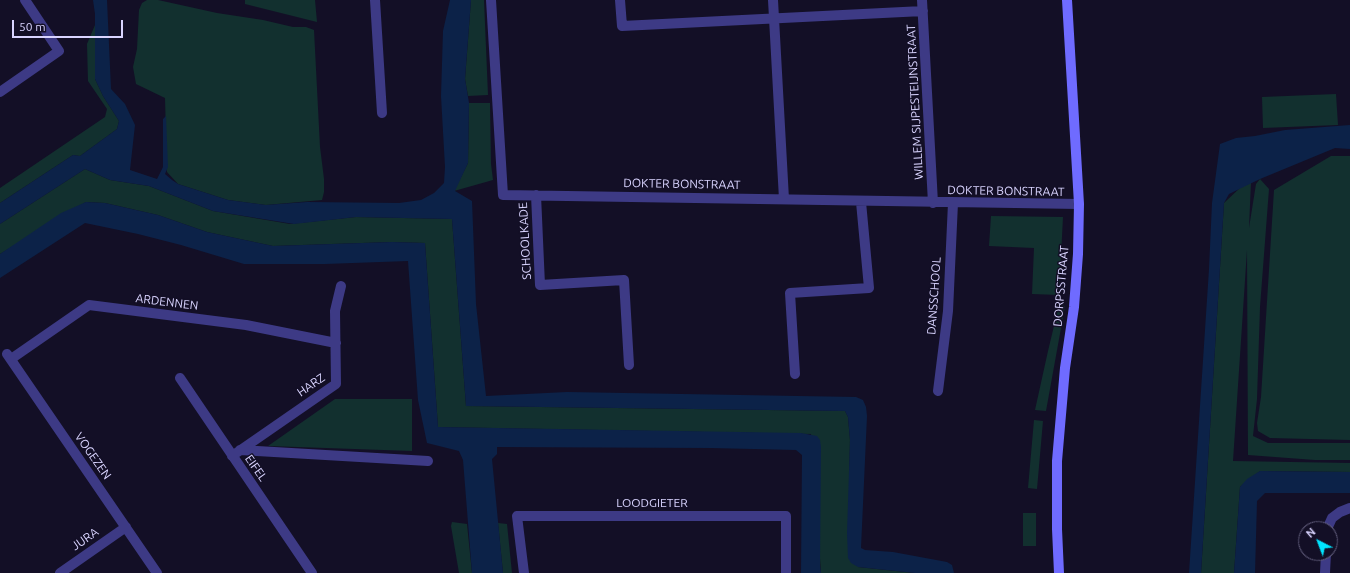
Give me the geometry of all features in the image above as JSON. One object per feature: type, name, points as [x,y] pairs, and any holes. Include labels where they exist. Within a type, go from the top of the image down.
[{"type":"street","points":[[0,92],[60,51],[25,0]]},
{"type":"street","points":[[375,0],[382,113]]},
{"type":"street","name":"SCHOOLKADE","points":[[491,0],[503,195]]},
{"type":"street","points":[[620,0],[622,26],[923,11]]},
{"type":"street","points":[[773,0],[784,199]]},
{"type":"street","name":"WILLEM SIJPESTEIJNSTRAAT","points":[[922,0],[934,203]]},
{"type":"street","name":"DORPSSTRAAT","points":[[1059,573],[1056,508],[1057,461],[1065,368],[1074,306],[1078,254],[1079,204],[1067,0]]},
{"type":"street","name":"DOKTER BONSTRAAT","points":[[503,195],[784,199],[861,202],[1079,204]]},
{"type":"street","name":"SCHOOLKADE","points":[[536,195],[540,285],[624,280],[629,365]]},
{"type":"street","points":[[795,374],[790,293],[869,288],[861,202]]},
{"type":"street","name":"DANSSCHOOL","points":[[938,390],[948,311],[952,203]]},
{"type":"street","name":"HARZ","points":[[236,453],[336,384],[335,311],[341,286]]},
{"type":"street","name":"ARDENNEN","points":[[9,356],[89,305],[246,325],[336,343]]},
{"type":"street","name":"VOGEZEN","points":[[9,356],[157,573]]},
{"type":"street","name":"EIFEL","points":[[180,378],[236,453],[312,573]]},
{"type":"street","points":[[236,453],[428,461]]},
{"type":"street","points":[[1331,521],[1332,518],[1340,512],[1350,508]]},
{"type":"street","name":"LOODGIETER","points":[[524,573],[517,516],[786,516],[786,573]]},
{"type":"street","name":"JURA","points":[[60,573],[126,527]]},
{"type":"street","points":[[1325,573],[1326,561]]},
{"type":"green space","points":[[147,0],[158,0],[217,13],[263,20],[293,27],[306,27],[314,30],[320,147],[324,179],[324,192],[322,200],[266,205],[228,200],[178,184],[167,172],[165,98],[136,84],[133,67],[137,49],[139,10],[142,3]]},
{"type":"green space","points":[[245,0],[315,0],[317,22],[245,4]]},
{"type":"green space","points":[[471,0],[484,0],[488,95],[468,96],[465,79]]},
{"type":"green space","points":[[95,25],[95,79],[103,96],[119,121],[117,129],[80,156],[73,155],[0,203],[0,188],[105,117],[107,109],[88,81],[87,44]]},
{"type":"green space","points":[[1336,94],[1338,125],[1263,128],[1262,97]]},
{"type":"green space","points":[[469,103],[490,103],[491,164],[493,180],[454,191],[468,163]]},
{"type":"green space","points":[[1331,156],[1350,156],[1350,440],[1270,438],[1258,431],[1257,423],[1261,397],[1274,190]]},
{"type":"green space","points":[[85,169],[110,180],[149,186],[213,211],[290,224],[356,217],[452,219],[466,406],[845,411],[848,417],[850,440],[849,486],[858,567],[915,573],[821,573],[811,434],[438,427],[425,243],[392,242],[273,246],[207,232],[158,215],[105,203],[86,202],[0,254],[0,224]]},
{"type":"green space","points":[[1260,179],[1269,189],[1260,307],[1257,399],[1253,436],[1268,443],[1350,443],[1350,460],[1315,460],[1248,455],[1247,250],[1233,461],[1350,463],[1350,472],[1260,471],[1240,487],[1234,573],[1201,573],[1224,203],[1242,186],[1251,182],[1249,228],[1256,184]]},
{"type":"green space","points":[[991,216],[1063,217],[1059,295],[1032,294],[1034,248],[989,246]]},
{"type":"green space","points":[[1059,305],[1065,306],[1046,411],[1035,410],[1048,351]]},
{"type":"green space","points":[[335,399],[412,399],[412,451],[268,446]]},
{"type":"green space","points":[[1034,420],[1043,421],[1037,489],[1028,488]]},
{"type":"green space","points":[[1023,513],[1036,513],[1036,546],[1023,546]]},
{"type":"green space","points":[[452,522],[467,524],[472,573],[459,573],[451,526]]},
{"type":"green space","points":[[498,523],[507,524],[512,573],[503,573]]},
{"type":"water","points":[[93,0],[107,0],[111,89],[125,104],[135,125],[130,170],[157,179],[163,167],[163,119],[166,116],[168,167],[165,174],[178,184],[228,200],[266,205],[307,202],[399,203],[421,200],[434,193],[444,183],[445,167],[441,96],[443,31],[450,0],[471,0],[465,79],[469,103],[468,163],[455,191],[472,201],[476,304],[486,396],[567,392],[856,397],[863,400],[866,407],[867,416],[861,548],[865,550],[893,552],[947,562],[952,565],[954,573],[915,573],[858,567],[851,563],[848,558],[847,533],[850,440],[848,417],[845,411],[466,406],[452,219],[356,217],[294,224],[213,211],[149,186],[110,180],[85,169],[0,224],[0,203],[73,155],[80,156],[117,129],[119,121],[103,96],[95,79],[95,14]]},
{"type":"water","points":[[1350,125],[1350,149],[1335,148],[1260,179],[1229,194],[1224,203],[1201,573],[1189,573],[1212,203],[1220,144],[1236,138],[1285,130]]},
{"type":"water","points":[[86,202],[105,203],[158,215],[207,232],[273,246],[392,242],[425,243],[438,427],[801,433],[817,436],[820,440],[821,447],[821,573],[801,573],[802,455],[796,450],[497,447],[497,454],[492,459],[503,573],[472,573],[463,460],[459,451],[427,443],[418,400],[408,261],[325,264],[244,264],[181,245],[85,223],[0,278],[0,254],[61,213]]},
{"type":"water","points":[[1260,471],[1350,472],[1350,493],[1265,493],[1257,501],[1255,573],[1234,573],[1240,487],[1247,479]]}]
